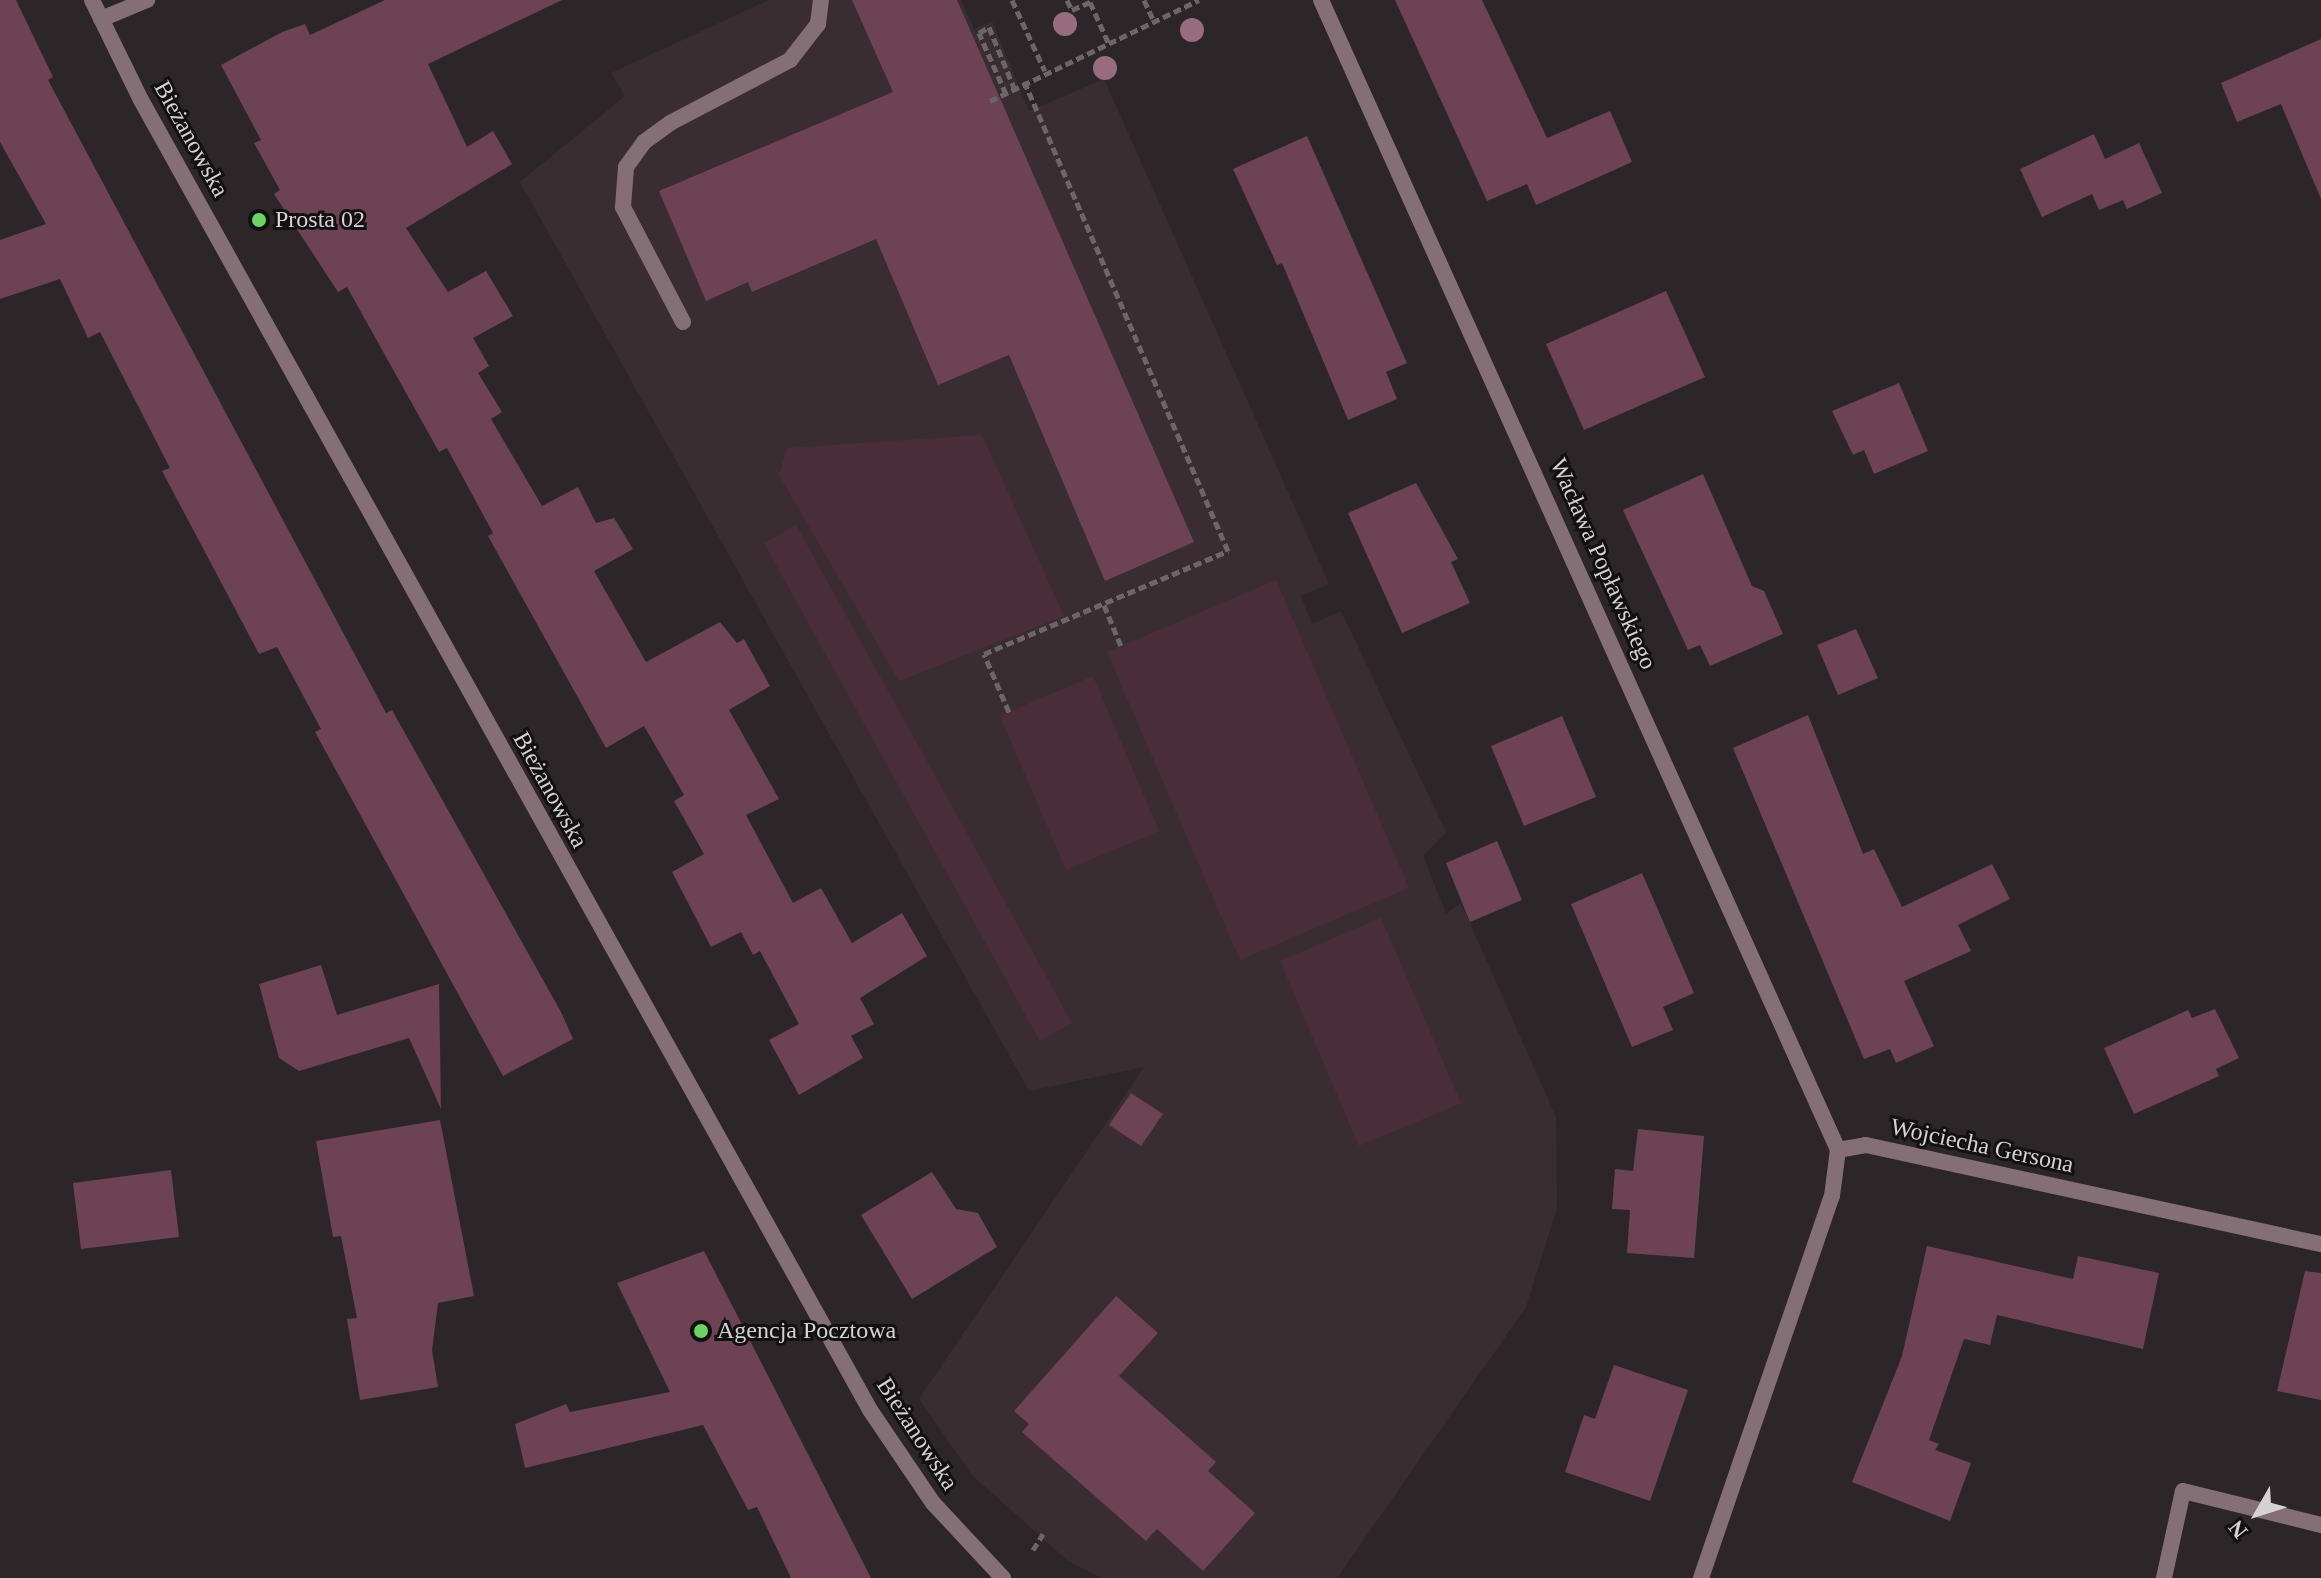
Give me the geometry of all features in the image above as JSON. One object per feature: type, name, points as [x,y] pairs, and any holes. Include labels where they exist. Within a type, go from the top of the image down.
[{"type":"street","name":"Bieżanowska","points":[[92,0],[855,1384],[933,1503],[1003,1578]]},
{"type":"street","points":[[101,19],[147,0]]},
{"type":"street","points":[[683,322],[623,207],[626,167],[644,142],[670,123],[790,60],[818,24],[821,0]]},
{"type":"street","name":"Wacława Popławskiego","points":[[1321,0],[1838,1150]]},
{"type":"street","name":"Wojciecha Gersona","points":[[1838,1150],[1866,1145],[2321,1244]]},
{"type":"street","points":[[1701,1578],[1832,1196],[1838,1150]]},
{"type":"street","points":[[2164,1578],[2183,1491],[2321,1525]]},
{"type":"path","points":[[1012,0],[1045,71]]},
{"type":"path","points":[[1067,0],[1072,10],[1090,2],[1108,42]]},
{"type":"path","points":[[1144,0],[1154,21]]},
{"type":"path","points":[[990,101],[1015,90],[1024,81],[1196,1]]},
{"type":"path","points":[[1006,94],[979,33],[989,27],[1015,90]]},
{"type":"path","points":[[1009,712],[984,654],[1228,551],[1024,81]]},
{"type":"path","points":[[1104,605],[1121,646]]},
{"type":"path","points":[[1033,1550],[1043,1534]]},
{"type":"shaded area","points":[[769,0],[961,0],[974,29],[992,21],[1029,111],[1104,79],[1329,584],[1301,596],[1312,624],[1341,611],[1446,832],[1423,856],[1446,914],[1461,903],[1556,1117],[1557,1208],[1526,1307],[1337,1578],[1102,1578],[1068,1561],[972,1475],[919,1399],[1144,1067],[1029,1091],[520,182],[625,96],[611,73]]},
{"type":"shaded area","points":[[982,435],[1064,616],[899,681],[779,475],[787,448]]},
{"type":"shaded area","points":[[796,525],[1072,1023],[1040,1041],[764,543]]},
{"type":"shaded area","points":[[1276,580],[1409,888],[1240,960],[1107,652]]},
{"type":"shaded area","points":[[1093,676],[1159,831],[1066,870],[1000,716]]},
{"type":"shaded area","points":[[1381,918],[1461,1103],[1359,1146],[1280,961]]},
{"type":"building","points":[[0,0],[16,0],[53,77],[48,80],[386,713],[392,710],[561,1012],[573,1039],[503,1076],[315,732],[321,729],[277,647],[259,654],[162,471],[170,468],[100,332],[88,338],[60,279],[0,299],[0,240],[46,224],[0,142]]},
{"type":"building","points":[[385,0],[562,0],[428,64],[467,147],[493,131],[512,164],[406,228],[448,292],[486,271],[513,316],[473,338],[489,366],[478,373],[502,412],[491,419],[542,506],[578,487],[596,523],[614,518],[633,549],[594,571],[646,662],[720,622],[737,643],[744,639],[770,686],[729,710],[779,799],[746,815],[793,903],[821,888],[852,943],[902,913],[927,956],[860,998],[874,1024],[851,1036],[863,1058],[799,1095],[769,1040],[799,1024],[760,951],[753,955],[741,932],[711,947],[672,872],[704,854],[674,801],[684,795],[644,726],[606,748],[488,536],[493,533],[447,448],[439,452],[347,287],[338,292],[274,194],[280,190],[254,143],[261,140],[221,65],[282,32],[305,24],[310,35]]},
{"type":"building","points":[[852,0],[957,0],[1194,542],[1105,581],[1009,355],[938,385],[876,239],[752,292],[748,282],[706,301],[659,191],[893,92]]},
{"type":"building","points":[[1395,0],[1482,0],[1547,138],[1610,111],[1632,162],[1536,205],[1527,184],[1487,201]]},
{"type":"building","points":[[2321,39],[2321,199],[2281,104],[2237,122],[2221,83]]},
{"type":"building","points":[[2094,134],[2105,159],[2139,143],[2162,193],[2127,209],[2123,200],[2099,210],[2092,194],[2042,217],[2020,169]]},
{"type":"building","points":[[1307,136],[1407,363],[1386,372],[1397,399],[1348,420],[1282,263],[1277,265],[1233,169]]},
{"type":"building","points":[[1666,291],[1705,377],[1584,430],[1546,344]]},
{"type":"building","points":[[1899,383],[1928,451],[1874,474],[1864,450],[1853,455],[1832,411]]},
{"type":"building","points":[[1703,474],[1752,586],[1764,591],[1783,634],[1710,666],[1700,645],[1688,650],[1623,510]]},
{"type":"building","points":[[1416,483],[1458,559],[1451,562],[1470,603],[1402,633],[1348,513]]},
{"type":"building","points":[[1856,629],[1878,678],[1838,695],[1817,645]]},
{"type":"building","points":[[1808,715],[1863,854],[1874,849],[1902,907],[1992,864],[2010,899],[1958,925],[1971,951],[1904,981],[1934,1046],[1896,1063],[1890,1049],[1864,1059],[1733,748]]},
{"type":"building","points":[[1562,716],[1596,797],[1524,826],[1491,746]]},
{"type":"building","points":[[1497,841],[1522,900],[1470,922],[1446,863]]},
{"type":"building","points":[[1642,873],[1694,993],[1663,1007],[1673,1030],[1632,1047],[1571,904]]},
{"type":"building","points":[[321,965],[337,1015],[439,984],[441,1109],[409,1038],[299,1071],[279,1058],[259,984]]},
{"type":"building","points":[[2215,1009],[2239,1058],[2216,1069],[2219,1076],[2134,1114],[2104,1048],[2188,1010],[2192,1018]]},
{"type":"building","points":[[1131,1093],[1163,1114],[1141,1146],[1109,1125]]},
{"type":"building","points":[[440,1120],[474,1296],[438,1303],[432,1350],[438,1387],[360,1400],[347,1319],[357,1318],[341,1236],[333,1237],[316,1141]]},
{"type":"building","points":[[1638,1129],[1704,1136],[1694,1258],[1627,1253],[1630,1210],[1612,1209],[1615,1169],[1633,1171]]},
{"type":"building","points":[[171,1170],[179,1237],[81,1249],[73,1183]]},
{"type":"building","points":[[932,1172],[956,1209],[978,1213],[997,1247],[912,1299],[861,1215]]},
{"type":"building","points":[[1927,1246],[2073,1279],[2078,1256],[2159,1273],[2143,1349],[1997,1315],[1990,1345],[1964,1339],[1929,1440],[1939,1444],[1935,1450],[1971,1463],[1950,1521],[1852,1482],[1902,1356]]},
{"type":"building","points":[[704,1251],[871,1578],[791,1578],[757,1507],[748,1510],[703,1425],[525,1468],[515,1424],[566,1404],[570,1412],[670,1392],[617,1283]]},
{"type":"building","points":[[2305,1271],[2321,1273],[2321,1400],[2277,1391]]},
{"type":"building","points":[[1116,1296],[1158,1333],[1119,1376],[1216,1462],[1208,1471],[1255,1513],[1203,1571],[1157,1529],[1146,1541],[1022,1432],[1029,1424],[1014,1411]]},
{"type":"building","points":[[1614,1365],[1688,1390],[1650,1501],[1565,1472],[1584,1415],[1595,1419]]},
{"type":"place","name":"Prosta 02","points":[[259,220]]},
{"type":"place","name":"Agencja Pocztowa","points":[[701,1331]]}]
